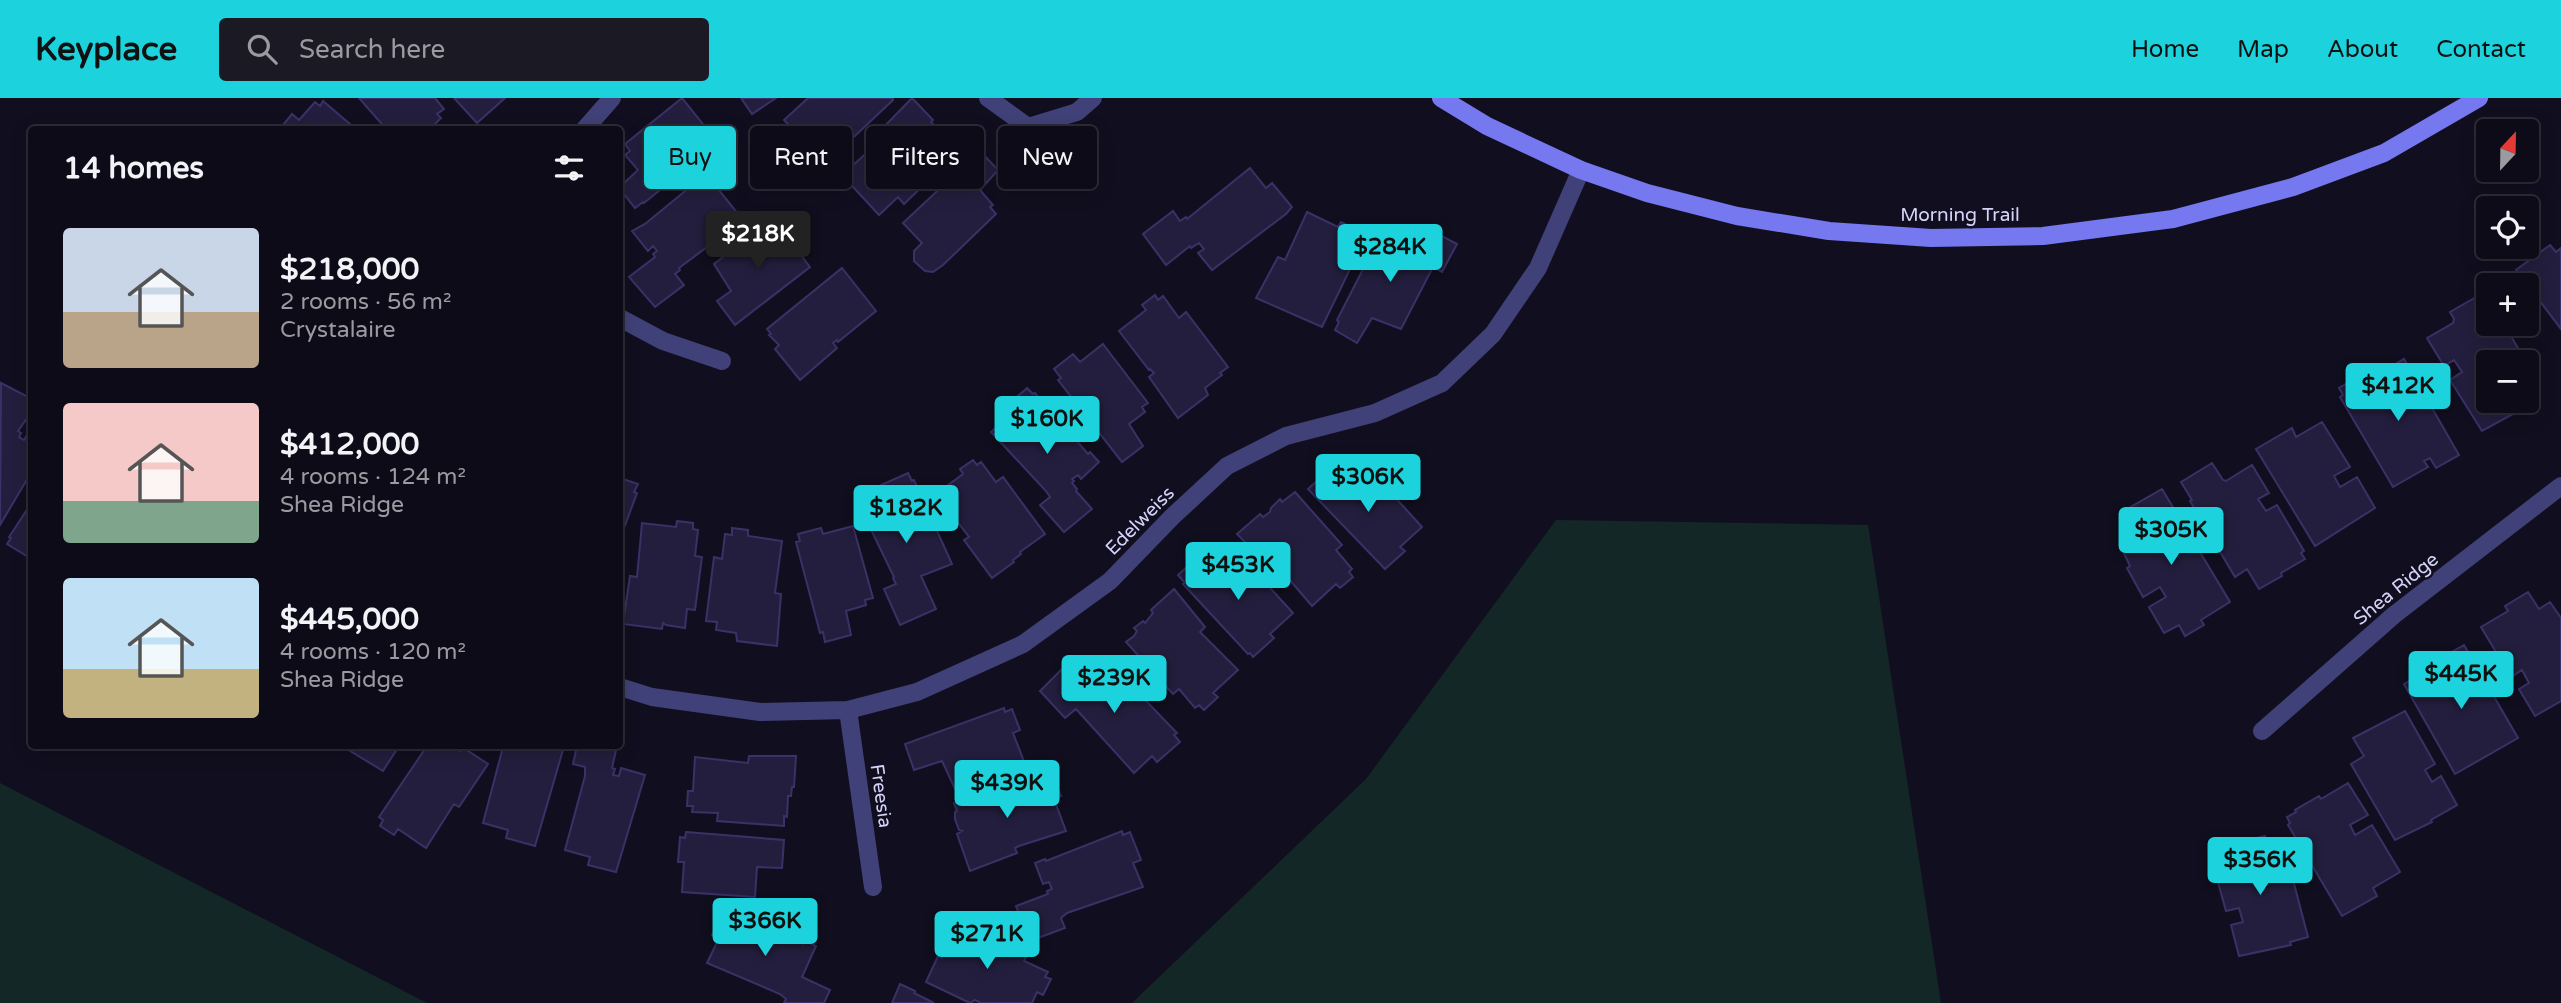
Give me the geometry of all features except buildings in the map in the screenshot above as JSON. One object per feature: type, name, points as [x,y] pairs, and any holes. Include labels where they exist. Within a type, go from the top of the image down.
[{"type":"street","points":[[588,126],[612,98]]},
{"type":"street","points":[[988,98],[1028,127],[1077,112],[1093,98]]},
{"type":"street","name":"Morning Trail","points":[[1441,98],[1487,126],[1581,170],[1647,193],[1737,216],[1829,231],[1931,238],[2043,236],[2173,219],[2294,187],[2384,153],[2479,98]]},
{"type":"street","name":"Edelweiss","points":[[623,688],[652,697],[760,712],[848,710],[917,692],[1023,644],[1110,581],[1172,517],[1227,466],[1286,436],[1375,413],[1442,383],[1493,334],[1538,268],[1581,170]]},
{"type":"street","points":[[623,320],[663,341],[722,361]]},
{"type":"street","name":"Shea Ridge","points":[[2262,731],[2394,615],[2561,486]]},
{"type":"street","name":"Freesia","points":[[848,710],[873,887]]},
{"type":"green space","points":[[1556,520],[1868,525],[1941,1003],[1132,1003],[1366,779]]},
{"type":"green space","points":[[0,783],[427,1003],[0,1003]]}]
